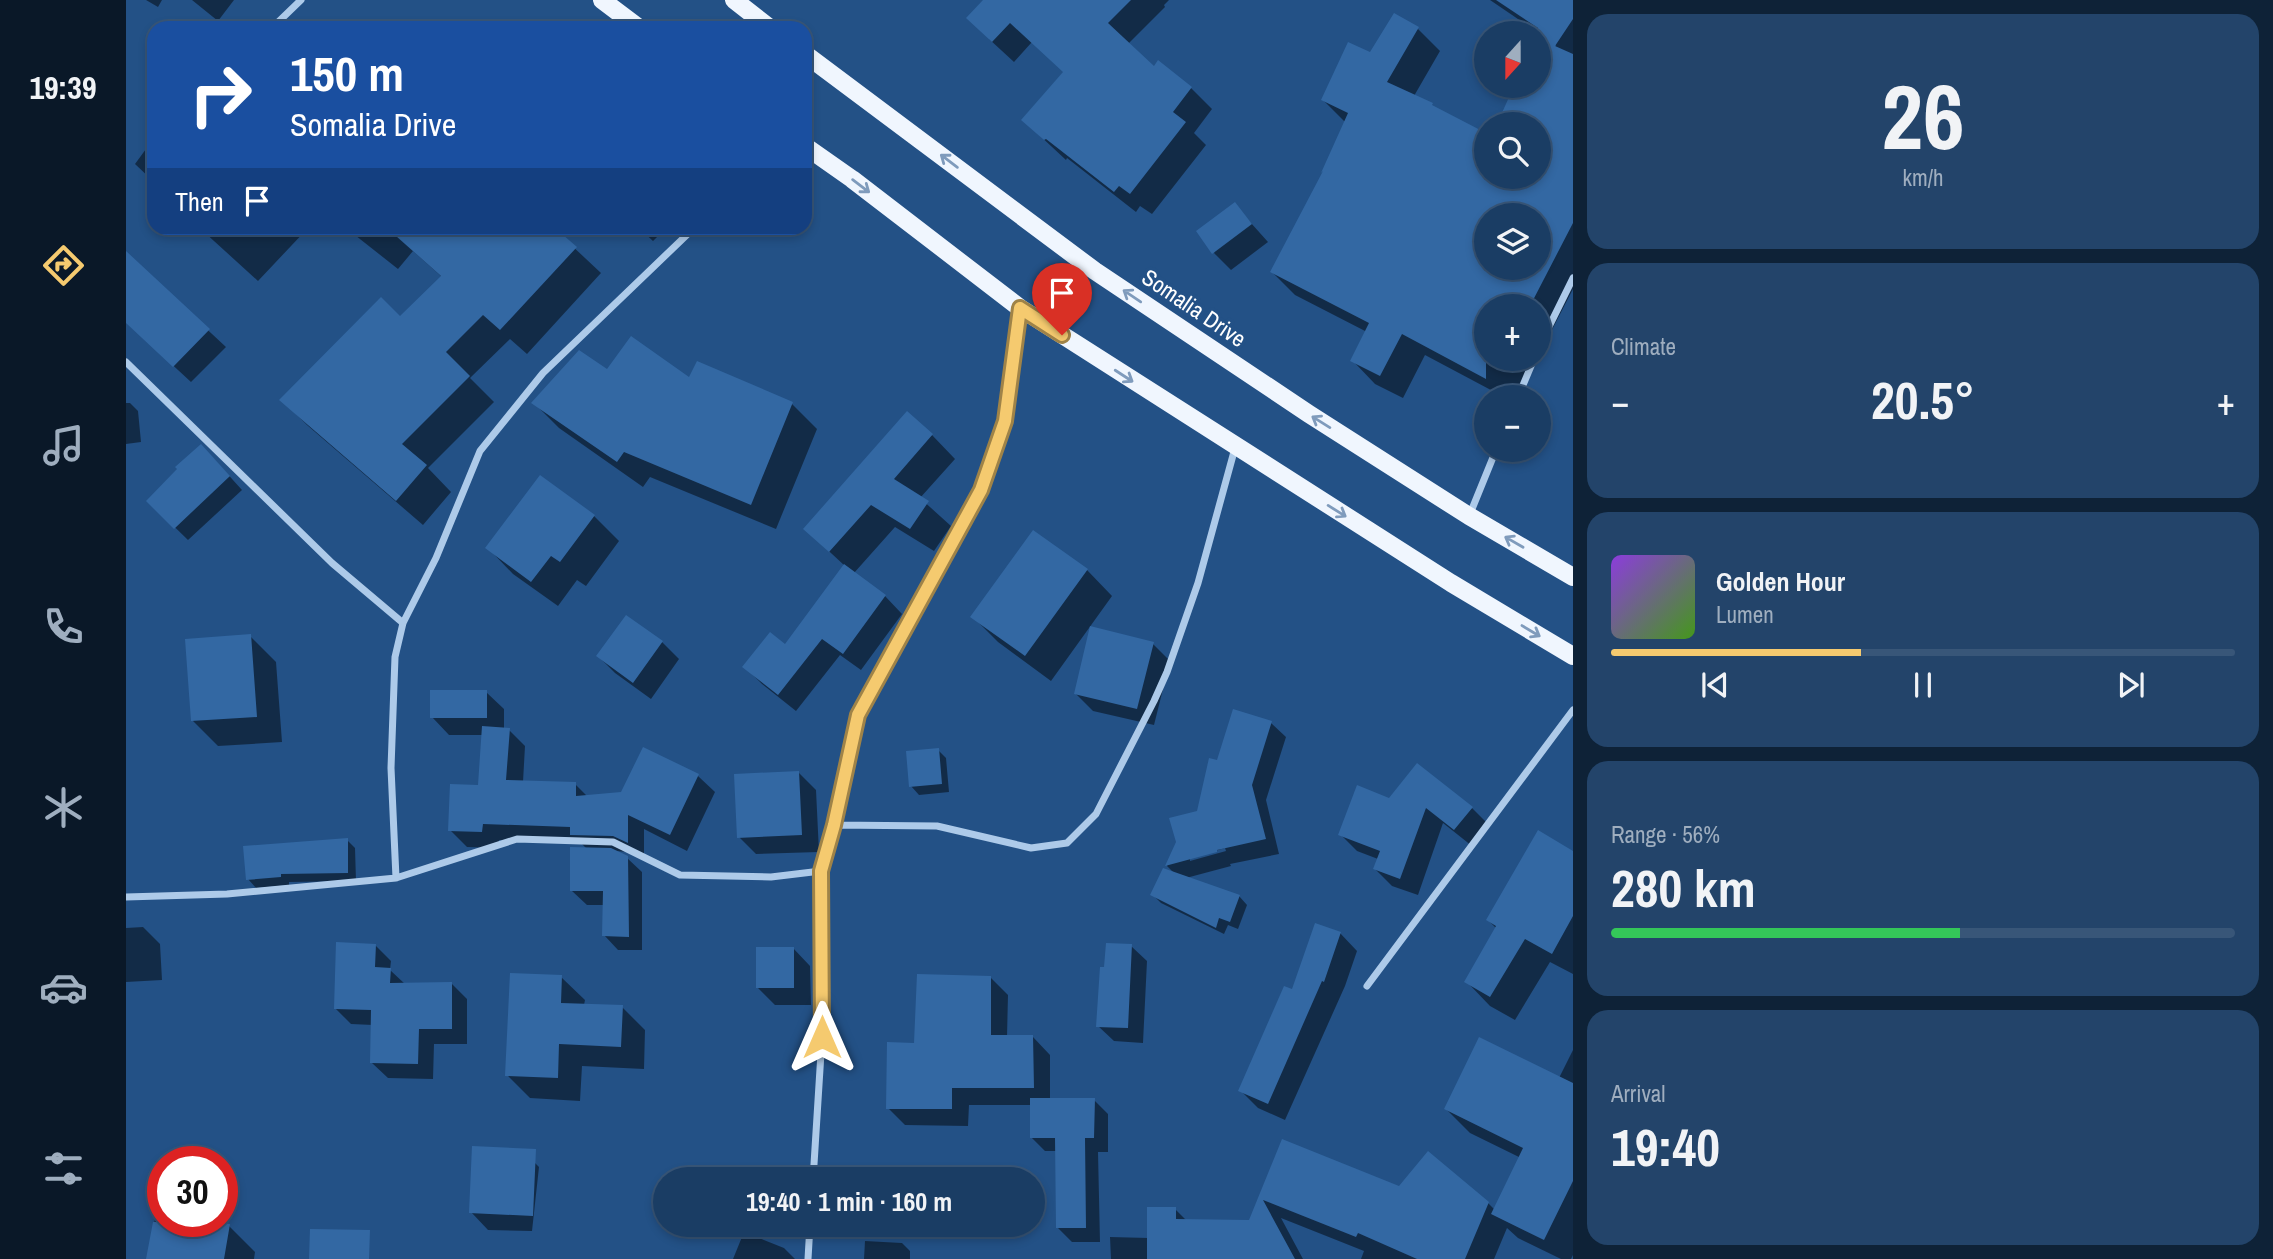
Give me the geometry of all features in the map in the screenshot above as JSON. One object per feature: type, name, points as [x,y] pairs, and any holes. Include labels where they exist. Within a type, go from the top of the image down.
[{"type":"main road","points":[[601,0],[630,21]]},
{"type":"main road","points":[[734,0],[761,21]]},
{"type":"main road","name":"Somalia Drive","points":[[812,59],[1095,271],[1309,414],[1469,516],[1573,577]]},
{"type":"main road","points":[[812,151],[1020,308],[1451,583],[1573,656]]},
{"type":"street","points":[[279,21],[301,0]]},
{"type":"street","points":[[396,878],[391,768],[395,657],[403,623],[436,558],[480,451],[543,373],[687,235]]},
{"type":"street","points":[[1551,323],[1573,278]]},
{"type":"street","points":[[814,1167],[822,1037],[821,871],[858,715],[981,490],[1005,421],[1020,308]]},
{"type":"street","points":[[126,362],[331,563],[403,623]]},
{"type":"street","points":[[834,825],[937,826],[1031,848],[1067,843],[1096,814],[1163,682],[1198,583],[1236,447]]},
{"type":"street","points":[[1469,516],[1491,462]]},
{"type":"street","points":[[1367,986],[1573,710]]},
{"type":"street","points":[[126,897],[227,894],[396,878],[517,839],[613,842],[680,875],[771,877],[821,871]]},
{"type":"street","points":[[808,1259],[809,1237]]},
{"type":"building","points":[[983,0],[1131,0],[1108,23],[1154,66],[1158,60],[1192,87],[1173,112],[1186,122],[1130,194],[1119,186],[1114,192],[1021,120],[1063,72],[1010,23],[992,42],[966,18]]},
{"type":"building","points":[[1496,0],[1573,0],[1573,19],[1555,46],[1573,54],[1573,223],[1551,265],[1551,203],[1474,203],[1474,280],[1543,280],[1536,294],[1474,294],[1474,371],[1486,371],[1486,379],[1402,334],[1380,376],[1350,361],[1369,323],[1270,272],[1323,171],[1321,173],[1348,113],[1321,100],[1348,42],[1370,52],[1394,13],[1419,27],[1387,82],[1433,103],[1432,105],[1474,127],[1474,189],[1551,189],[1551,112],[1502,112],[1509,98],[1551,98],[1551,21],[1528,21]]},
{"type":"building","points":[[1235,202],[1252,224],[1212,254],[1196,231]]},
{"type":"building","points":[[395,235],[563,235],[577,247],[500,330],[483,315],[446,352],[470,376],[402,444],[427,465],[396,501],[279,400],[381,297],[400,316],[441,276]]},
{"type":"building","points":[[126,251],[210,329],[173,367],[126,323]]},
{"type":"building","points":[[631,336],[689,377],[697,361],[793,402],[751,505],[624,452],[617,462],[531,403],[579,350],[607,369]]},
{"type":"building","points":[[907,411],[933,434],[894,479],[929,501],[910,529],[871,505],[829,552],[803,529]]},
{"type":"building","points":[[201,444],[230,476],[174,529],[146,501],[177,469],[175,467]]},
{"type":"building","points":[[540,475],[595,515],[560,562],[551,556],[531,582],[485,548]]},
{"type":"building","points":[[1033,530],[1088,569],[1025,656],[970,617]]},
{"type":"building","points":[[844,564],[886,595],[843,654],[822,639],[778,695],[742,667],[770,632],[785,644]]},
{"type":"building","points":[[626,615],[663,641],[633,683],[596,656]]},
{"type":"building","points":[[1090,626],[1154,642],[1137,709],[1074,694]]},
{"type":"building","points":[[251,634],[257,717],[191,721],[185,639]]},
{"type":"building","points":[[430,690],[487,690],[487,718],[430,718]]},
{"type":"building","points":[[1233,709],[1272,721],[1252,785],[1266,839],[1165,866],[1176,842],[1169,818],[1197,811],[1209,758],[1217,760]]},
{"type":"building","points":[[482,726],[510,728],[506,780],[576,782],[576,796],[621,792],[643,747],[699,774],[670,835],[628,815],[628,843],[613,836],[570,835],[570,827],[483,824],[482,832],[448,831],[450,784],[478,785]]},
{"type":"building","points":[[939,748],[942,784],[909,787],[906,751]]},
{"type":"building","points":[[1417,763],[1473,807],[1454,830],[1426,808],[1400,879],[1373,869],[1380,851],[1338,835],[1357,785],[1389,798]]},
{"type":"building","points":[[799,771],[802,835],[737,838],[734,774]]},
{"type":"building","points":[[1538,830],[1573,851],[1573,916],[1552,954],[1525,939],[1490,997],[1464,982],[1496,926],[1486,920]]},
{"type":"building","points":[[348,838],[348,873],[281,874],[281,877],[246,880],[243,846]]},
{"type":"building","points":[[570,847],[611,848],[628,856],[629,937],[602,936],[603,891],[570,891]]},
{"type":"building","points":[[1163,868],[1240,895],[1230,922],[1219,918],[1216,928],[1150,895]]},
{"type":"building","points":[[1315,923],[1341,932],[1324,982],[1322,981],[1268,1104],[1238,1091],[1284,986],[1292,989]]},
{"type":"building","points":[[336,942],[376,944],[375,967],[391,968],[390,983],[452,982],[452,1029],[419,1029],[418,1064],[370,1063],[371,1010],[334,1009]]},
{"type":"building","points":[[1106,943],[1132,944],[1128,1028],[1096,1027],[1100,967],[1104,967]]},
{"type":"building","points":[[756,947],[794,947],[794,988],[756,988]]},
{"type":"building","points":[[510,973],[562,975],[561,1003],[623,1005],[621,1047],[559,1044],[558,1078],[505,1076]]},
{"type":"building","points":[[917,974],[991,976],[991,1035],[1033,1035],[1034,1088],[952,1088],[952,1109],[886,1109],[887,1042],[914,1043]]},
{"type":"building","points":[[1479,1037],[1573,1083],[1573,1181],[1544,1240],[1491,1214],[1523,1148],[1444,1109]]},
{"type":"building","points":[[1030,1098],[1095,1098],[1094,1138],[1085,1138],[1086,1228],[1056,1228],[1055,1138],[1030,1138]]},
{"type":"building","points":[[1282,1139],[1399,1186],[1428,1151],[1489,1202],[1465,1259],[1417,1259],[1358,1233],[1356,1237],[1263,1200],[1295,1259],[1147,1259],[1147,1207],[1176,1207],[1176,1219],[1249,1220]]},
{"type":"building","points":[[472,1146],[536,1149],[533,1216],[469,1213]]},
{"type":"building","points":[[310,1229],[370,1230],[369,1259],[309,1259]]},
{"type":"building","points":[[150,1237],[228,1237],[224,1259],[146,1259]]},
{"type":"route","points":[[822,1037],[821,871],[858,715],[981,490],[1005,421],[1020,308],[1062,335]]}]
